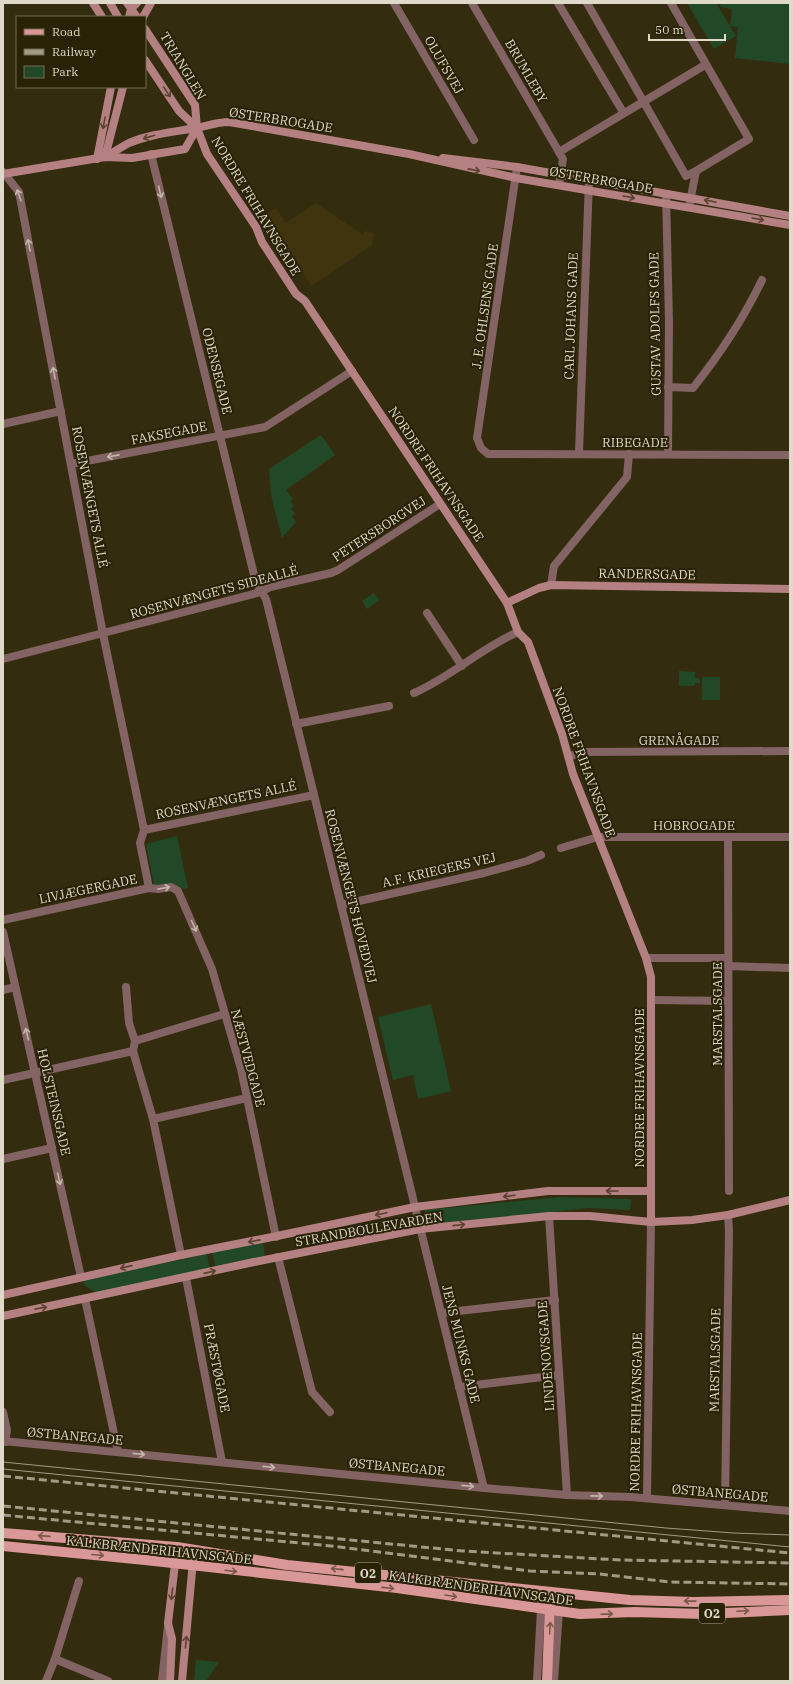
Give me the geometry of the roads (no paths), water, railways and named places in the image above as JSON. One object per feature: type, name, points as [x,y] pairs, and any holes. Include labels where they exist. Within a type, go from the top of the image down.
[{"type":"main road","name":"KALKBRÆNDERIHAVNSGADE","points":[[3,1533],[177,1547],[287,1565],[489,1584],[542,1592],[630,1600],[694,1602],[790,1600]]},
{"type":"main road","name":"KALKBRÆNDERIHAVNSGADE","points":[[3,1546],[397,1588],[550,1611],[580,1614],[634,1612],[704,1614],[790,1610]]},
{"type":"main road","points":[[542,1592],[550,1605],[547,1681]]},
{"type":"street","points":[[93,3],[101,16]]},
{"type":"street","points":[[110,3],[117,16]]},
{"type":"street","points":[[129,10],[137,3]]},
{"type":"street","points":[[144,16],[151,3]]},
{"type":"street","name":"OLUFSVEJ","points":[[394,3],[474,140]]},
{"type":"street","name":"BRUMLEBY","points":[[472,3],[563,159],[559,185]]},
{"type":"street","points":[[558,3],[623,112]]},
{"type":"street","points":[[587,3],[686,176],[750,139],[705,65],[671,3]]},
{"type":"street","name":"TRIANGLEN","points":[[146,31],[195,105],[197,128]]},
{"type":"street","name":"TRIANGLEN","points":[[146,62],[179,111],[197,128]]},
{"type":"street","points":[[558,152],[623,112],[705,65]]},
{"type":"street","points":[[101,158],[111,88]]},
{"type":"street","points":[[101,158],[123,88]]},
{"type":"street","name":"ØSTERBROGADE","points":[[101,158],[130,143],[175,130],[197,128],[217,122],[229,122],[409,154],[516,178],[790,225]]},
{"type":"street","name":"ØSTERBROGADE","points":[[3,174],[101,158],[132,158],[185,148],[197,128]]},
{"type":"street","name":"NORDRE FRIHAVNSGADE","points":[[197,128],[207,154],[256,227],[262,242],[296,294],[305,301],[507,604],[518,632],[528,642],[598,837],[646,958],[651,977],[652,1000],[651,1222],[647,1498]]},
{"type":"street","name":"ODENSEGADE","points":[[151,154],[256,583],[261,592]]},
{"type":"street","name":"ØSTERBROGADE","points":[[409,154],[517,167],[666,194],[691,197],[790,216]]},
{"type":"street","name":"J. E. OHLSENS GADE","points":[[481,448],[477,438],[517,167]]},
{"type":"street","points":[[690,207],[696,171]]},
{"type":"street","name":"ROSENVÆNGETS ALLÉ","points":[[3,174],[19,192],[103,634],[144,830],[140,843],[149,888]]},
{"type":"street","name":"CARL JOHANS GADE","points":[[579,454],[588,190],[590,180]]},
{"type":"street","name":"GUSTAV ADOLFS GADE","points":[[666,194],[668,454]]},
{"type":"street","points":[[668,387],[693,388],[732,337],[747,312],[762,280]]},
{"type":"street","name":"FAKSEGADE","points":[[71,464],[265,427],[352,371]]},
{"type":"street","points":[[3,424],[61,411]]},
{"type":"street","name":"RIBEGADE","points":[[481,448],[488,454],[790,455]]},
{"type":"street","points":[[551,585],[554,566],[627,476],[629,454]]},
{"type":"street","name":"PETERSBORGVEJ","points":[[331,573],[338,570],[440,504]]},
{"type":"street","name":"ROSENVÆNGETS SIDEALLÉ","points":[[3,659],[261,592],[270,587],[331,573]]},
{"type":"street","name":"RANDERSGADE","points":[[507,604],[539,588],[551,585],[790,589]]},
{"type":"street","name":"ROSENVÆNGETS HOVEDVEJ","points":[[261,592],[266,599],[415,1207]]},
{"type":"street","points":[[427,613],[462,666]]},
{"type":"street","points":[[414,693],[462,666],[497,642],[518,632]]},
{"type":"street","points":[[296,724],[389,706]]},
{"type":"street","name":"GRENÅGADE","points":[[569,757],[580,752],[790,751]]},
{"type":"street","name":"ROSENVÆNGETS ALLÉ","points":[[144,830],[314,795]]},
{"type":"street","points":[[561,848],[598,837]]},
{"type":"street","name":"HOBROGADE","points":[[598,837],[790,837]]},
{"type":"street","name":"MARSTALSGADE","points":[[728,837],[729,1191]]},
{"type":"street","name":"A.F. KRIEGERS VEJ","points":[[341,905],[484,873],[527,861],[541,855]]},
{"type":"street","name":"LIVJÆGERGADE","points":[[3,920],[149,888],[158,889],[172,887],[178,891]]},
{"type":"street","name":"NÆSTVEDGADE","points":[[178,891],[212,969],[241,1069],[276,1237]]},
{"type":"street","name":"HOLSTEINSGADE","points":[[3,932],[82,1277]]},
{"type":"street","points":[[646,958],[728,962],[790,968]]},
{"type":"street","points":[[3,990],[15,987]]},
{"type":"street","points":[[126,987],[129,1023],[135,1041],[133,1051],[152,1119],[181,1255]]},
{"type":"street","points":[[652,1000],[728,1001]]},
{"type":"street","points":[[135,1041],[224,1014]]},
{"type":"street","points":[[3,1080],[133,1051]]},
{"type":"street","points":[[152,1119],[247,1098]]},
{"type":"street","points":[[3,1159],[52,1148]]},
{"type":"street","name":"STRANDBOULEVARDEN","points":[[3,1294],[181,1255],[276,1237],[415,1207],[548,1191],[651,1191]]},
{"type":"street","name":"STRANDBOULEVARDEN","points":[[3,1316],[186,1278],[278,1257],[420,1229],[549,1216],[590,1216],[651,1222],[692,1220],[728,1215],[790,1200]]},
{"type":"street","name":"JENS MUNKS GADE","points":[[415,1207],[484,1488]]},
{"type":"street","name":"MARSTALSGADE","points":[[725,1505],[728,1215]]},
{"type":"street","name":"LINDENOVSGADE","points":[[549,1216],[567,1495]]},
{"type":"street","points":[[278,1257],[312,1392],[330,1412]]},
{"type":"street","name":"PRÆSTØGADE","points":[[186,1278],[222,1462]]},
{"type":"street","points":[[85,1299],[118,1452]]},
{"type":"street","points":[[441,1313],[555,1300]]},
{"type":"street","points":[[459,1388],[559,1375]]},
{"type":"street","points":[[3,1412],[7,1430],[4,1442]]},
{"type":"street","name":"ØSTBANEGADE","points":[[4,1442],[484,1488],[567,1495],[647,1498],[790,1511]]},
{"type":"street","points":[[162,1681],[177,1547]]},
{"type":"street","points":[[182,1681],[194,1550]]},
{"type":"street","points":[[46,1681],[55,1659],[79,1581]]},
{"type":"street","points":[[537,1681],[550,1611]]},
{"type":"street","points":[[550,1611],[554,1681]]},
{"type":"street","points":[[168,1623],[172,1639],[170,1681]]},
{"type":"street","points":[[55,1659],[108,1681]]},
{"type":"tram line","points":[[3,1462],[666,1528],[790,1535]]},
{"type":"tram line","points":[[3,1469],[790,1547]]},
{"type":"railway","points":[[3,1476],[790,1553]]},
{"type":"railway","points":[[3,1506],[463,1551],[620,1560],[790,1563]]},
{"type":"railway","points":[[3,1515],[331,1546],[530,1571],[599,1574],[670,1582],[790,1584]]}]
